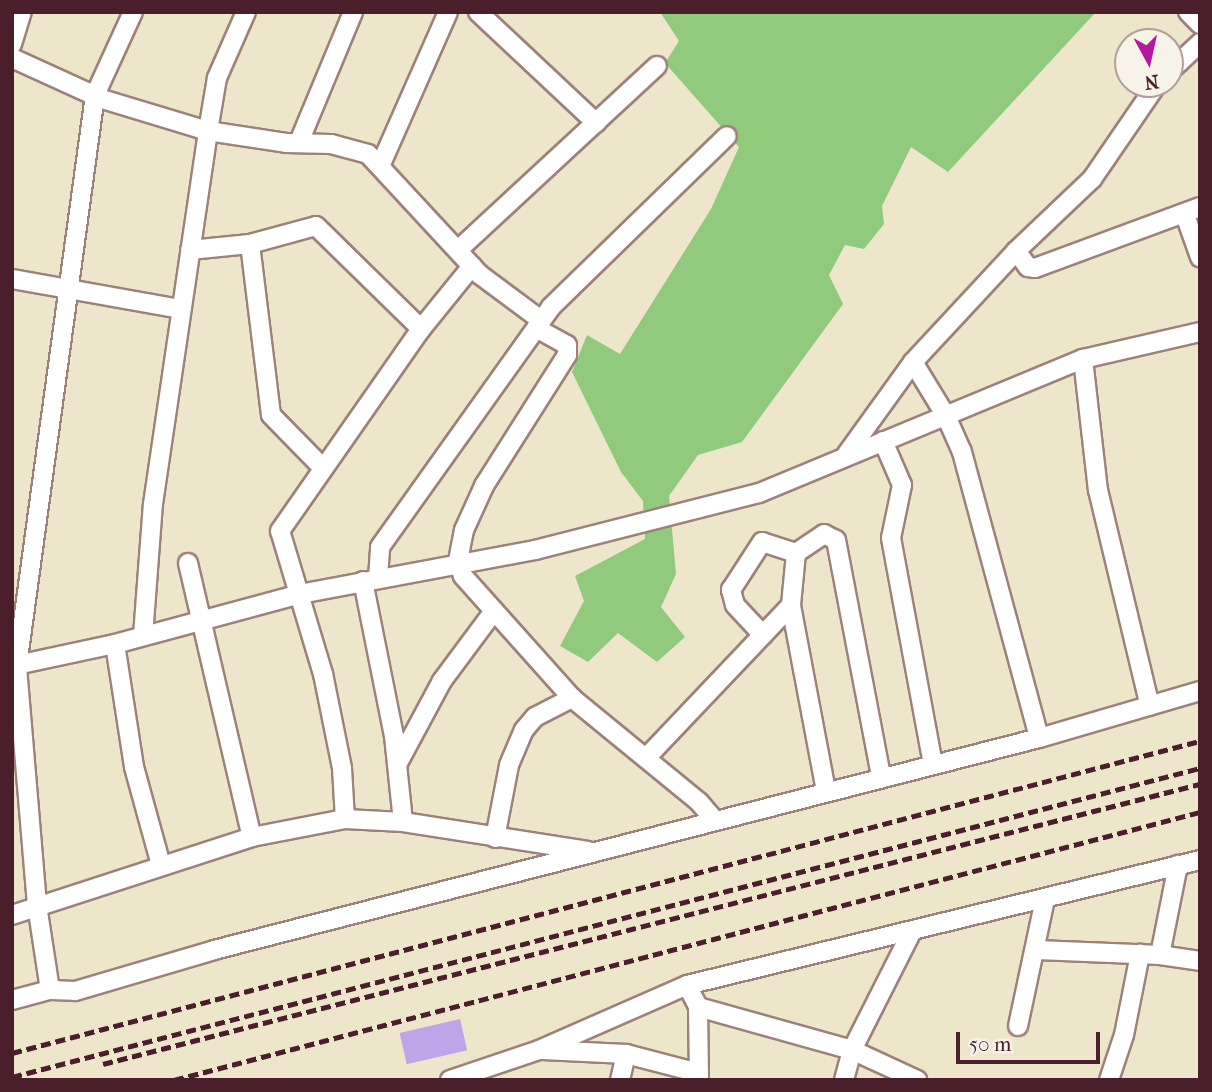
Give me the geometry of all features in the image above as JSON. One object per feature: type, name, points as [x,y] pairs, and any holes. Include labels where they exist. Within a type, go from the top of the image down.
[{"type":"street","points":[[12,44],[22,12]]},
{"type":"street","points":[[50,990],[37,905],[15,666],[19,604],[95,95],[133,12]]},
{"type":"street","points":[[143,636],[153,504],[208,131],[218,78],[246,12]]},
{"type":"street","points":[[299,142],[353,12]]},
{"type":"street","points":[[381,164],[448,12]]},
{"type":"street","points":[[478,12],[596,123]]},
{"type":"street","points":[[1188,12],[1200,24]]},
{"type":"street","points":[[1184,58],[1200,43]]},
{"type":"street","points":[[12,58],[95,95],[208,131],[354,148],[381,164],[472,266],[538,324],[567,345],[567,355],[484,486],[464,530],[457,562],[463,576],[572,698],[646,758],[714,819]]},
{"type":"street","points":[[458,250],[657,66]]},
{"type":"street","points":[[845,456],[913,362],[1016,251],[1092,179],[1147,98]]},
{"type":"street","points":[[403,822],[398,763],[371,580],[380,547],[538,324],[727,136]]},
{"type":"street","points":[[1016,251],[1028,267],[1035,268],[1193,211],[1200,257]]},
{"type":"street","points":[[190,250],[250,244],[310,226],[322,228],[374,286],[421,329]]},
{"type":"street","points":[[250,244],[271,415],[321,467]]},
{"type":"street","points":[[345,819],[331,712],[300,594],[280,531],[321,467],[421,329],[472,266]]},
{"type":"street","points":[[12,279],[181,309]]},
{"type":"street","points":[[15,666],[115,644],[300,594],[457,562],[535,550],[759,493],[1083,359],[1200,332]]},
{"type":"street","points":[[1083,359],[1098,490],[1150,706]]},
{"type":"street","points":[[913,362],[946,416],[962,452],[1039,738]]},
{"type":"street","points":[[883,441],[902,485],[891,538],[933,764]]},
{"type":"street","points":[[826,791],[792,605],[796,553],[818,536],[829,534],[836,540],[881,776]]},
{"type":"street","points":[[763,635],[735,605],[731,590],[757,545],[762,542],[796,553]]},
{"type":"street","points":[[188,562],[252,837]]},
{"type":"street","points":[[646,758],[792,605]]},
{"type":"street","points":[[398,763],[437,690],[494,611]]},
{"type":"street","points":[[115,644],[134,767],[161,865]]},
{"type":"street","points":[[12,1000],[50,990],[75,991],[214,950],[599,852],[881,776],[1039,738],[1200,691]]},
{"type":"street","points":[[495,838],[509,765],[524,730],[535,717],[572,698]]},
{"type":"street","points":[[12,915],[252,837],[345,819],[403,822],[599,852]]},
{"type":"street","points":[[450,1080],[479,1074],[540,1050],[687,985],[1200,860]]},
{"type":"street","points":[[1160,954],[1178,865]]},
{"type":"street","points":[[1018,1026],[1037,950],[1045,899]]},
{"type":"street","points":[[844,1080],[852,1050],[912,930]]},
{"type":"street","points":[[1037,950],[1160,954],[1200,961]]},
{"type":"street","points":[[1109,1080],[1124,1035],[1140,954]]},
{"type":"street","points":[[540,1050],[626,1054],[699,1077],[698,1007],[687,985]]},
{"type":"street","points":[[698,1007],[852,1050],[917,1080]]},
{"type":"street","points":[[620,1080],[626,1054]]},
{"type":"green space","points":[[660,12],[1096,12],[948,172],[911,147],[882,206],[884,224],[864,249],[845,245],[829,275],[843,304],[742,442],[698,455],[669,496],[676,574],[661,607],[685,637],[657,662],[618,633],[588,662],[560,646],[584,601],[575,576],[645,539],[643,501],[621,472],[572,372],[587,335],[620,354],[711,209],[739,147],[665,63],[679,41]]},
{"type":"building","points":[[460,1019],[467,1050],[407,1064],[400,1033]]},
{"type":"railway","points":[[12,1053],[1200,741]]},
{"type":"railway","points":[[12,1077],[1200,768]]},
{"type":"railway","points":[[103,1064],[1200,784]]},
{"type":"railway","points":[[174,1080],[1200,812]]}]
